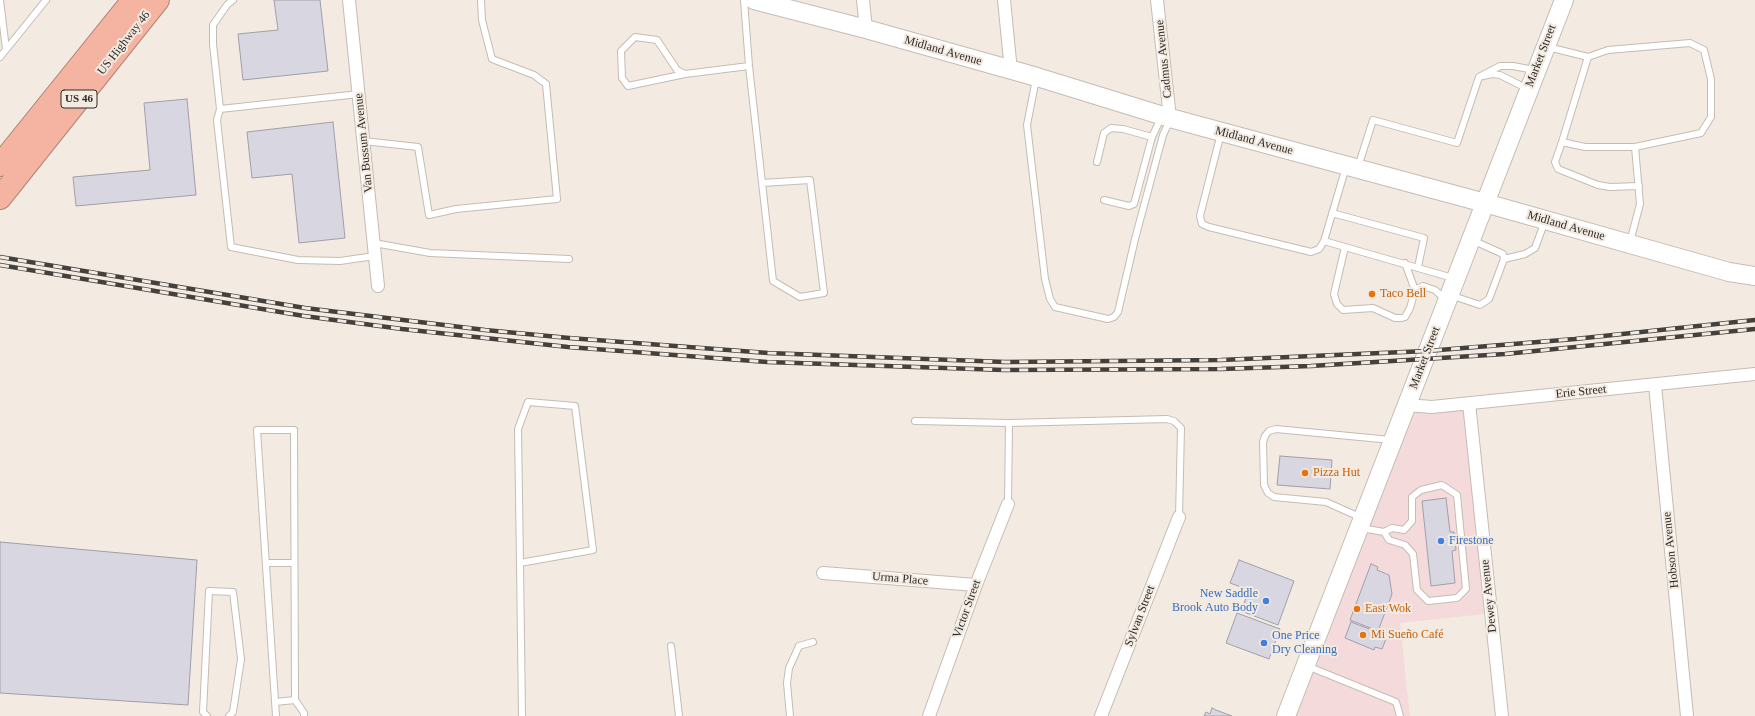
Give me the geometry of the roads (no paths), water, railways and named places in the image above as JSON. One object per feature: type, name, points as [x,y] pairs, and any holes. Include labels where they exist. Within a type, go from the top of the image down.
[{"type":"highway","name":"US Highway 46","points":[[0,164],[133,0]]},
{"type":"highway","name":"US Highway 46","points":[[0,198],[158,0]]},
{"type":"street","name":"Van Bussum Avenue","points":[[349,0],[378,286]]},
{"type":"street","name":"Midland Avenue","points":[[754,0],[866,29],[1011,71],[1037,77],[1166,117],[1485,203],[1729,272],[1755,276]]},
{"type":"street","points":[[863,0],[866,29]]},
{"type":"street","points":[[1004,0],[1011,71]]},
{"type":"street","name":"Cadmus Avenue","points":[[1158,0],[1166,117]]},
{"type":"street","name":"Market Street","points":[[1286,716],[1564,0]]},
{"type":"street","name":"Erie Street","points":[[1406,405],[1432,407],[1755,374]]},
{"type":"street","name":"Hobson Avenue","points":[[1655,385],[1687,716]]},
{"type":"street","name":"Dewey Avenue","points":[[1469,403],[1502,716]]},
{"type":"street","name":"Victor Street","points":[[929,716],[976,585],[1008,504]]},
{"type":"street","name":"Sylvan Street","points":[[1101,716],[1179,516]]},
{"type":"street","name":"Urma Place","points":[[824,573],[976,585]]},
{"type":"lane","points":[[0,0],[6,49]]},
{"type":"lane","points":[[0,57],[46,0]]},
{"type":"lane","points":[[233,0],[227,5],[213,25],[220,109],[217,120],[231,247],[298,260],[340,261],[375,256]]},
{"type":"lane","points":[[364,141],[418,147],[430,215],[456,209],[557,199],[546,84],[534,74],[492,59],[482,20],[481,0]]},
{"type":"lane","points":[[744,0],[749,66],[762,184],[773,281],[800,297],[824,293],[810,180],[762,184]]},
{"type":"lane","points":[[685,74],[677,70],[657,40],[635,37],[621,51],[622,78],[628,86],[685,74],[749,66]]},
{"type":"lane","points":[[1545,46],[1588,58],[1608,50],[1690,43],[1704,50],[1711,79],[1711,117],[1701,133],[1635,147],[1585,147],[1562,142]]},
{"type":"lane","points":[[1588,58],[1555,162],[1558,169],[1598,185],[1610,187],[1639,186]]},
{"type":"lane","points":[[1221,132],[1200,216],[1202,224],[1311,252],[1319,249],[1324,241],[1332,213],[1374,120],[1457,143],[1479,77],[1500,66],[1513,66],[1536,70]]},
{"type":"lane","points":[[1479,77],[1492,74],[1500,75],[1528,90]]},
{"type":"lane","points":[[1037,77],[1027,125],[1045,279],[1050,299],[1055,307],[1108,319],[1114,317],[1118,312],[1163,135],[1166,117]]},
{"type":"lane","points":[[220,109],[359,94]]},
{"type":"lane","points":[[1104,200],[1129,206],[1134,204],[1152,137],[1166,117]]},
{"type":"lane","points":[[1097,162],[1104,133],[1111,128],[1123,129],[1152,137]]},
{"type":"lane","points":[[1630,244],[1640,204],[1635,147]]},
{"type":"lane","points":[[1332,213],[1424,238],[1418,267]]},
{"type":"lane","points":[[1504,259],[1525,254],[1535,248],[1546,220]]},
{"type":"lane","points":[[1324,241],[1418,267],[1450,291],[1480,305],[1489,300],[1504,259],[1503,254],[1500,252],[1470,240]]},
{"type":"lane","points":[[374,243],[430,253],[569,259]]},
{"type":"lane","points":[[1345,247],[1334,294],[1336,304],[1343,310],[1373,308],[1395,318],[1402,318],[1405,317],[1410,308],[1415,290],[1419,286],[1428,287],[1440,294],[1450,291]]},
{"type":"lane","points":[[1405,263],[1415,290]]},
{"type":"lane","points":[[520,563],[592,550],[575,406],[528,402],[518,429],[522,716]]},
{"type":"lane","points":[[915,421],[1009,423],[1167,419],[1174,421],[1181,428],[1179,516]]},
{"type":"lane","points":[[1008,504],[1009,423]]},
{"type":"lane","points":[[1384,532],[1392,528],[1404,530],[1412,520],[1412,497],[1421,490],[1442,485],[1457,495],[1466,589],[1457,598],[1428,601],[1418,590],[1413,554],[1405,545],[1389,540],[1384,532],[1361,523],[1326,502],[1274,497],[1268,493],[1264,485],[1263,442],[1268,431],[1276,429],[1393,440]]},
{"type":"lane","points":[[276,716],[257,430],[294,430],[295,700],[304,713],[304,716]]},
{"type":"lane","points":[[266,563],[294,563]]},
{"type":"lane","points":[[207,716],[203,712],[208,591],[233,592],[241,659],[233,712],[229,716]]},
{"type":"lane","points":[[790,716],[787,683],[789,668],[799,646],[813,642]]},
{"type":"lane","points":[[671,646],[679,716]]},
{"type":"lane","points":[[1306,665],[1396,702],[1400,716]]},
{"type":"lane","points":[[275,702],[295,700]]},
{"type":"railway","points":[[0,257],[305,308],[485,330],[768,353],[1005,362],[1221,360],[1427,351],[1575,339],[1755,320]]},
{"type":"railway","points":[[0,265],[304,316],[402,329],[568,347],[767,362],[1004,370],[1221,369],[1311,366],[1505,354],[1755,329]]},
{"type":"place","name":"Taco Bell","points":[[1372,294]]},
{"type":"place","name":"Pizza Hut","points":[[1305,473]]},
{"type":"place","name":"Firestone","points":[[1441,541]]},
{"type":"place","name":"New Saddle Brook Auto Body","points":[[1266,601]]},
{"type":"place","name":"East Wok","points":[[1357,609]]},
{"type":"place","name":"Mi Sueño Café","points":[[1363,635]]},
{"type":"place","name":"One Price Dry Cleaning","points":[[1264,643]]}]
